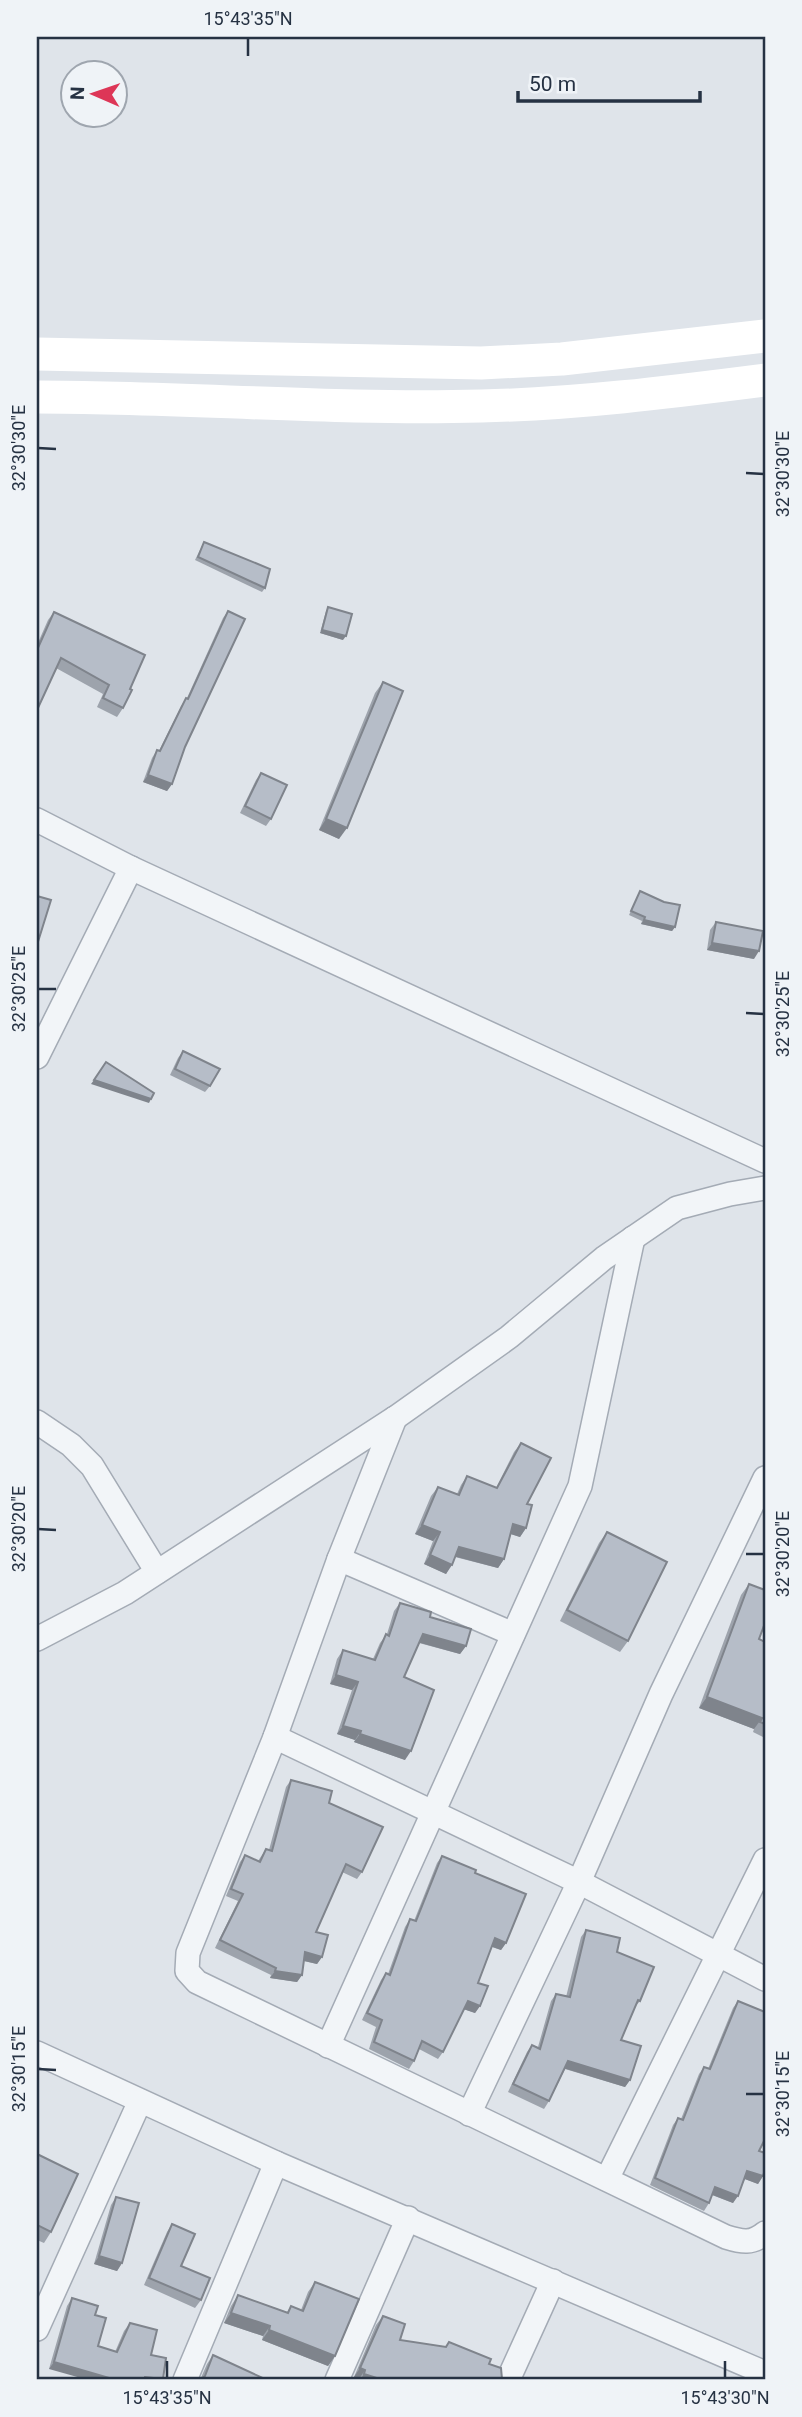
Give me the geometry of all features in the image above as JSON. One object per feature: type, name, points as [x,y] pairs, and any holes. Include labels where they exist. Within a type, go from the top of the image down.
[{"type":"main road","points":[[37,354],[481,363],[562,359],[765,336]]},
{"type":"main road","points":[[37,397],[377,407],[480,407],[565,403],[765,380]]},
{"type":"street","points":[[37,820],[131,868],[765,1161]]},
{"type":"street","points":[[37,1057],[131,868]]},
{"type":"street","points":[[37,1639],[125,1593],[396,1418],[509,1337],[565,1289],[677,1208],[765,1188]]},
{"type":"street","points":[[328,2046],[580,1486],[633,1238]]},
{"type":"street","points":[[396,1418],[340,1559],[275,1737],[188,1953],[187,1971],[197,1982],[726,2236],[742,2242],[753,2241],[765,2233]]},
{"type":"street","points":[[37,1422],[71,1445],[92,1466],[157,1572]]},
{"type":"street","points":[[469,2114],[579,1882],[661,1694],[765,1478]]},
{"type":"street","points":[[340,1559],[513,1634]]},
{"type":"street","points":[[275,1737],[579,1882],[765,1979]]},
{"type":"street","points":[[607,2179],[765,1860]]},
{"type":"street","points":[[37,2053],[276,2162],[765,2373]]},
{"type":"street","points":[[37,2329],[140,2101]]},
{"type":"street","points":[[185,2380],[276,2162]]},
{"type":"street","points":[[337,2380],[408,2218]]},
{"type":"street","points":[[508,2380],[553,2281]]},
{"type":"building","points":[[204,542],[270,569],[265,588],[198,557]]},
{"type":"building","points":[[328,607],[352,614],[346,636],[322,630]]},
{"type":"building","points":[[228,611],[245,619],[185,747],[172,784],[148,775],[157,750],[160,751],[186,698],[188,699]]},
{"type":"building","points":[[54,612],[145,655],[123,708],[103,698],[109,685],[61,658],[37,710],[37,650]]},
{"type":"building","points":[[383,682],[403,691],[347,828],[326,819]]},
{"type":"building","points":[[261,773],[287,785],[271,819],[245,806]]},
{"type":"building","points":[[640,891],[664,902],[680,905],[675,927],[644,920],[645,917],[631,911]]},
{"type":"building","points":[[37,896],[51,900],[37,945]]},
{"type":"building","points":[[716,922],[763,931],[759,951],[712,943]]},
{"type":"building","points":[[183,1051],[220,1069],[210,1086],[175,1069]]},
{"type":"building","points":[[106,1062],[154,1093],[151,1099],[94,1080]]},
{"type":"building","points":[[521,1443],[551,1458],[527,1504],[532,1505],[526,1528],[513,1524],[504,1559],[459,1547],[452,1565],[430,1555],[440,1532],[422,1525],[438,1487],[459,1495],[467,1476],[497,1488]]},
{"type":"building","points":[[607,1532],[667,1562],[628,1641],[567,1610]]},
{"type":"building","points":[[749,1584],[765,1590],[765,1623],[759,1639],[765,1642],[765,1724],[760,1722],[762,1718],[707,1697]]},
{"type":"building","points":[[400,1603],[431,1612],[430,1617],[471,1629],[466,1646],[423,1634],[404,1677],[434,1690],[411,1751],[343,1726],[358,1682],[336,1675],[343,1650],[375,1660],[386,1634],[389,1636]]},
{"type":"building","points":[[291,1780],[332,1791],[329,1803],[383,1827],[362,1872],[346,1864],[316,1932],[328,1935],[322,1957],[305,1952],[302,1975],[275,1971],[276,1968],[220,1940],[243,1894],[231,1889],[245,1855],[260,1862],[266,1849],[272,1851]]},
{"type":"building","points":[[442,1856],[526,1894],[506,1943],[495,1938],[478,1983],[488,1986],[480,2006],[468,2001],[443,2052],[422,2041],[414,2061],[374,2042],[382,2020],[367,2013],[386,1973],[390,1975],[410,1919],[416,1921]]},
{"type":"building","points":[[586,1930],[620,1938],[617,1952],[654,1967],[621,2040],[641,2046],[630,2080],[568,2061],[549,2101],[513,2084],[532,2045],[540,2049],[556,1994],[570,1997]]},
{"type":"building","points":[[738,2001],[765,2012],[765,2139],[759,2151],[765,2153],[765,2170],[763,2176],[747,2171],[738,2196],[715,2187],[709,2203],[655,2178],[678,2118],[683,2120],[704,2067],[710,2069]]},
{"type":"building","points":[[37,2154],[78,2174],[51,2232],[37,2225]]},
{"type":"building","points":[[116,2197],[139,2203],[122,2263],[99,2256]]},
{"type":"building","points":[[172,2224],[195,2234],[181,2266],[210,2278],[201,2300],[149,2278]]},
{"type":"building","points":[[315,2282],[359,2299],[335,2356],[269,2330],[270,2326],[231,2313],[238,2295],[288,2313],[291,2306],[303,2311]]},
{"type":"building","points":[[72,2298],[98,2306],[95,2315],[106,2318],[98,2346],[117,2352],[130,2323],[157,2330],[151,2355],[166,2358],[163,2379],[145,2377],[144,2380],[116,2380],[54,2362]]},
{"type":"building","points":[[383,2316],[405,2324],[400,2340],[446,2347],[449,2342],[491,2359],[489,2364],[501,2368],[504,2380],[383,2380],[364,2374],[365,2370],[360,2368]]},
{"type":"building","points":[[213,2355],[267,2380],[200,2380],[205,2376]]}]
